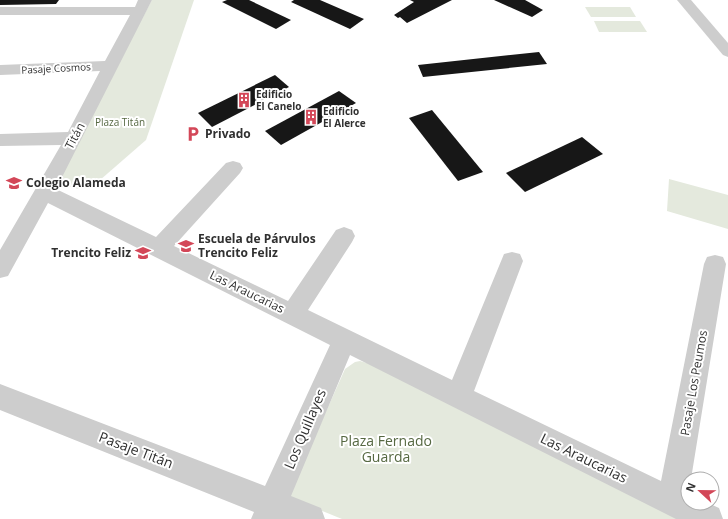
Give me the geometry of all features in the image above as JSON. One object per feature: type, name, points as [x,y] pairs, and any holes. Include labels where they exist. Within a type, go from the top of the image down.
[{"type":"street","points":[[684,0],[726,46]]},
{"type":"street","points":[[0,12],[142,5]]},
{"type":"street","name":"Titán","points":[[0,269],[10,236],[44,192],[142,5]]},
{"type":"street","name":"Pasaje Cosmos","points":[[0,70],[111,66]]},
{"type":"street","points":[[0,140],[73,138]]},
{"type":"street","points":[[159,248],[233,168]]},
{"type":"street","name":"Las Araucarias","points":[[44,192],[708,519]]},
{"type":"street","name":"Las Araucarias","points":[[292,314],[344,236]]},
{"type":"street","points":[[459,396],[512,261]]},
{"type":"street","name":"Pasaje Los Peumos","points":[[672,501],[715,264]]},
{"type":"street","name":"Los Quillayes","points":[[270,511],[344,340]]},
{"type":"street","name":"Pasaje Titán","points":[[0,397],[270,511]]},
{"type":"street","points":[[270,511],[310,519]]},
{"type":"green space","name":"Plaza Titán","points":[[152,0],[194,0],[146,140],[92,187],[79,189],[54,183]]},
{"type":"green space","points":[[585,7],[630,7],[636,17],[591,17]]},
{"type":"green space","points":[[594,21],[640,21],[647,32],[599,32]]},
{"type":"green space","points":[[669,179],[728,195],[728,229],[667,211]]},
{"type":"green space","name":"Plaza Fernado Guarda","points":[[360,361],[370,364],[682,519],[342,519],[288,497],[345,369],[355,362]]},
{"type":"building","points":[[0,0],[59,0],[56,4],[0,5]]},
{"type":"building","points":[[227,0],[249,0],[291,20],[276,29],[222,2]]},
{"type":"building","points":[[294,0],[320,0],[364,19],[350,29],[291,2]]},
{"type":"building","points":[[410,0],[452,0],[407,23],[400,17],[398,18],[394,15],[414,2]]},
{"type":"building","points":[[494,0],[525,0],[543,10],[532,17]]},
{"type":"building","points":[[539,52],[547,64],[423,77],[418,65]]},
{"type":"building","name":"Edificio El Canelo","points":[[275,75],[289,87],[212,127],[198,113]]},
{"type":"building","name":"Edificio El Alerce","points":[[339,91],[356,103],[281,145],[265,131]]},
{"type":"building","points":[[432,110],[483,172],[458,181],[409,118]]},
{"type":"building","points":[[582,137],[603,154],[525,192],[506,173]]},
{"type":"place","name":"Edificio El Canelo","points":[[244,100]]},
{"type":"place","name":"Edificio El Alerce","points":[[311,117]]},
{"type":"place","name":"Privado","points":[[193,134]]},
{"type":"place","name":"Colegio Alameda","points":[[14,183]]},
{"type":"place","name":"Escuela de Párvulos Trencito Feliz","points":[[186,246]]},
{"type":"place","name":"Trencito Feliz","points":[[143,253]]}]
